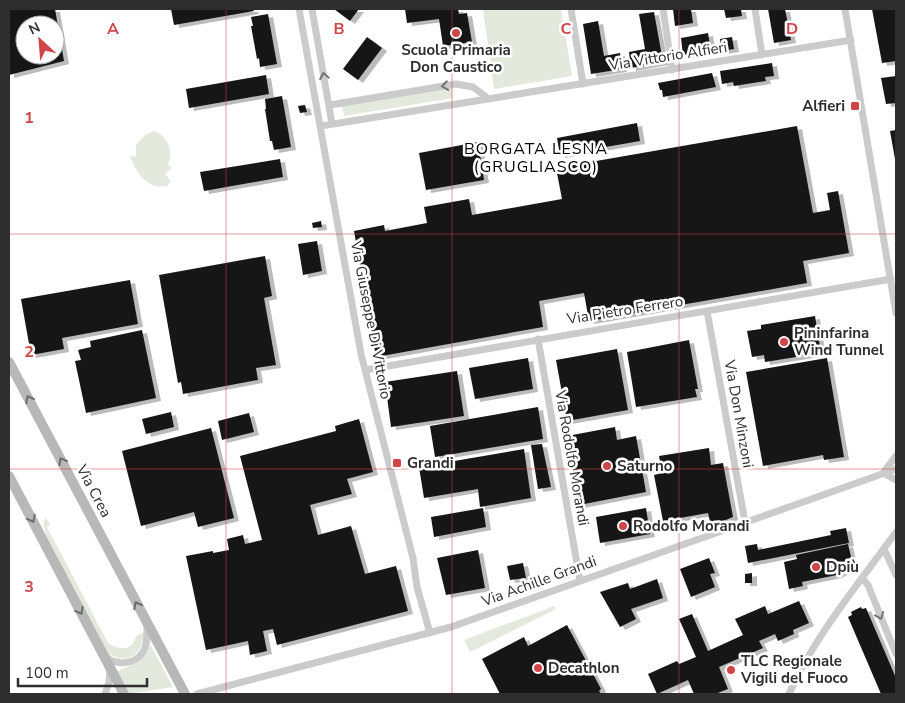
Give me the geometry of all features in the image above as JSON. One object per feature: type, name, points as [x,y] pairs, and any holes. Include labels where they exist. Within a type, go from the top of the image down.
[{"type":"street","name":"Via Giuseppe Di Vittorio","points":[[299,9],[364,370],[413,558],[417,587],[430,633]]},
{"type":"street","points":[[312,9],[332,124]]},
{"type":"street","points":[[571,9],[583,84]]},
{"type":"street","points":[[663,9],[672,70]]},
{"type":"street","points":[[755,9],[762,55]]},
{"type":"street","points":[[846,9],[896,312]]},
{"type":"street","name":"Via Vittorio Alfieri","points":[[321,126],[851,40]]},
{"type":"street","points":[[330,105],[456,84],[473,87],[489,99]]},
{"type":"street","name":"Via Pietro Ferrero","points":[[364,370],[891,279]]},
{"type":"street","name":"Via Don Minzoni","points":[[707,310],[745,522]]},
{"type":"street","name":"Via Rodolfo Morandi","points":[[538,339],[580,581]]},
{"type":"street","name":"Via Crea","points":[[9,362],[12,371],[185,694]]},
{"type":"street","points":[[896,456],[883,473],[896,480]]},
{"type":"street","name":"Via Achille Grandi","points":[[197,694],[430,633],[896,469]]},
{"type":"street","points":[[9,476],[124,694]]},
{"type":"street","points":[[790,694],[819,640],[896,532]]},
{"type":"street","points":[[884,549],[896,576]]},
{"type":"street","points":[[863,578],[868,585],[896,654]]},
{"type":"street","points":[[103,654],[109,660],[124,663],[139,657],[144,652],[146,644],[147,623]]},
{"type":"street","points":[[104,694],[109,682],[110,666]]},
{"type":"street","points":[[793,687],[797,694]]},
{"type":"shaded area","points":[[483,9],[561,9],[572,76],[494,89]]},
{"type":"shaded area","points":[[452,88],[453,98],[344,116],[342,106]]},
{"type":"shaded area","points":[[154,131],[163,136],[170,149],[168,165],[172,167],[165,174],[171,181],[167,186],[160,187],[144,179],[139,174],[130,156],[136,157],[136,145],[145,135]]},
{"type":"shaded area","points":[[45,517],[50,525],[47,527],[108,643],[116,647],[125,648],[131,645],[136,636],[144,632],[140,648],[132,657],[120,658],[105,652],[47,537],[44,524]]},
{"type":"shaded area","points":[[554,606],[556,609],[470,652],[464,640]]},
{"type":"shaded area","points":[[150,644],[173,687],[128,694],[116,672],[142,658]]},
{"type":"building","points":[[9,9],[55,9],[56,15],[15,15],[15,65],[48,65],[9,75]]},
{"type":"building","points":[[171,9],[253,9],[254,11],[174,25]]},
{"type":"building","points":[[334,9],[359,9],[350,21]]},
{"type":"building","name":"Scuola Primaria Don Caustico","points":[[405,9],[458,9],[459,14],[467,13],[472,42],[443,46],[439,19],[407,23]]},
{"type":"building","points":[[673,9],[691,9],[693,23],[675,26]]},
{"type":"building","points":[[724,9],[741,9],[742,16],[726,18]]},
{"type":"building","points":[[768,9],[785,9],[791,40],[774,43]]},
{"type":"building","points":[[872,9],[896,9],[896,61],[882,63]]},
{"type":"building","points":[[654,12],[663,62],[631,68],[629,52],[645,49],[639,14]]},
{"type":"building","points":[[268,14],[277,64],[260,67],[251,26],[253,26],[251,17]]},
{"type":"building","points":[[598,21],[604,56],[620,53],[622,69],[591,74],[583,24]]},
{"type":"building","points":[[708,33],[711,51],[683,55],[681,38]]},
{"type":"building","points":[[367,37],[382,48],[358,80],[343,69]]},
{"type":"building","points":[[732,37],[734,49],[722,51],[720,39]]},
{"type":"building","points":[[772,63],[774,76],[765,77],[766,81],[734,86],[733,82],[722,84],[720,71]]},
{"type":"building","points":[[712,73],[716,87],[663,97],[658,83]]},
{"type":"building","points":[[266,75],[269,94],[189,108],[186,89]]},
{"type":"building","points":[[896,76],[896,103],[886,104],[881,78]]},
{"type":"building","points":[[282,96],[291,147],[274,150],[272,141],[270,141],[265,99]]},
{"type":"building","points":[[305,105],[307,112],[300,113],[298,106]]},
{"type":"building","points":[[637,123],[640,141],[560,155],[557,138]]},
{"type":"building","points":[[797,126],[813,213],[830,210],[827,193],[838,191],[849,253],[803,261],[807,283],[589,321],[584,293],[539,301],[543,327],[376,357],[354,231],[384,225],[385,231],[427,223],[424,207],[469,199],[472,215],[562,199],[556,168]]},
{"type":"building","points":[[896,130],[896,159],[895,159],[890,131]]},
{"type":"building","points":[[478,142],[484,180],[426,190],[419,153]]},
{"type":"building","points":[[280,159],[283,177],[204,191],[200,172]]},
{"type":"building","points":[[321,221],[322,227],[313,228],[312,223]]},
{"type":"building","points":[[317,241],[322,271],[303,275],[298,244]]},
{"type":"building","points":[[265,256],[272,296],[264,298],[276,365],[256,368],[258,380],[183,394],[181,382],[178,383],[159,275]]},
{"type":"building","points":[[130,280],[138,324],[62,338],[64,349],[31,355],[21,299]]},
{"type":"building","name":"Pininfarina Wind Tunnel","points":[[815,316],[821,353],[765,362],[764,355],[752,357],[747,331],[761,329],[761,325]]},
{"type":"building","points":[[142,330],[156,398],[86,413],[75,361],[81,360],[78,350],[91,347],[90,341]]},
{"type":"building","points":[[689,340],[698,389],[695,389],[697,397],[636,407],[627,352]]},
{"type":"building","points":[[617,349],[628,410],[567,421],[556,360]]},
{"type":"building","points":[[528,358],[533,389],[475,399],[469,368]]},
{"type":"building","points":[[827,358],[844,457],[824,460],[823,455],[763,466],[746,372]]},
{"type":"building","points":[[457,371],[464,416],[391,427],[385,382]]},
{"type":"building","points":[[538,407],[543,439],[435,457],[430,426]]},
{"type":"building","points":[[171,412],[174,427],[146,434],[142,419]]},
{"type":"building","points":[[249,413],[254,432],[222,440],[218,421]]},
{"type":"building","points":[[359,419],[373,472],[347,479],[352,494],[310,505],[318,535],[351,526],[365,574],[396,566],[408,611],[277,645],[273,629],[263,631],[267,651],[250,655],[248,641],[206,650],[186,556],[229,550],[227,539],[243,535],[245,544],[262,540],[240,456],[336,431],[335,426]]},
{"type":"building","name":"Saturno","points":[[615,427],[617,440],[636,436],[646,492],[579,505],[567,436]]},
{"type":"building","points":[[211,428],[234,518],[198,527],[194,512],[141,526],[122,451]]},
{"type":"building","points":[[542,444],[551,487],[538,489],[531,445]]},
{"type":"building","points":[[709,448],[711,465],[723,463],[733,517],[711,526],[708,513],[663,521],[654,475],[662,473],[659,456]]},
{"type":"building","points":[[524,449],[531,498],[480,507],[478,489],[424,498],[419,467]]},
{"type":"building","points":[[483,508],[486,527],[434,537],[431,517]]},
{"type":"building","name":"Rodolfo Morandi","points":[[646,508],[650,534],[600,543],[596,517]]},
{"type":"building","points":[[846,528],[849,543],[748,563],[745,546],[757,544],[758,550],[831,535],[830,531]]},
{"type":"building","name":"Dpiù","points":[[848,544],[852,561],[842,572],[837,575],[802,582],[803,586],[789,589],[784,562],[797,559],[796,555]]},
{"type":"building","points":[[478,550],[485,588],[446,595],[437,558]]},
{"type":"building","points":[[709,558],[715,573],[710,574],[715,587],[691,597],[680,569]]},
{"type":"building","points":[[523,563],[526,578],[510,580],[507,566]]},
{"type":"building","points":[[752,573],[752,583],[745,583],[745,574]]},
{"type":"building","points":[[657,579],[663,598],[631,609],[636,619],[620,627],[600,592],[628,583],[630,589]]},
{"type":"building","points":[[799,601],[809,623],[793,630],[794,634],[778,641],[775,634],[759,641],[763,648],[719,667],[728,689],[715,694],[694,694],[688,680],[657,694],[648,674],[677,661],[679,664],[696,657],[679,619],[692,614],[708,651],[743,635],[735,619],[765,606],[768,614]]},
{"type":"building","points":[[861,607],[862,609],[866,608],[896,678],[896,694],[881,694],[848,617],[852,615],[851,612]]},
{"type":"building","name":"Decathlon","points":[[567,625],[601,689],[599,691],[601,694],[500,694],[482,659],[524,637],[528,646]]},
{"type":"place","name":"Scuola Primaria Don Caustico","points":[[456,33]]},
{"type":"place","name":"Alfieri","points":[[855,106]]},
{"type":"place","name":"Pininfarina Wind Tunnel","points":[[784,342]]},
{"type":"place","name":"Grandi","points":[[397,463]]},
{"type":"place","name":"Saturno","points":[[607,466]]},
{"type":"place","name":"Rodolfo Morandi","points":[[623,526]]},
{"type":"place","name":"Dpiù","points":[[816,567]]},
{"type":"place","name":"Decathlon","points":[[538,668]]},
{"type":"place","name":"TLC Regionale Vigili del Fuoco","points":[[731,670]]},
{"type":"district","name":"BORGATA LESNA (GRUGLIASCO)","points":[[536,158]]}]
